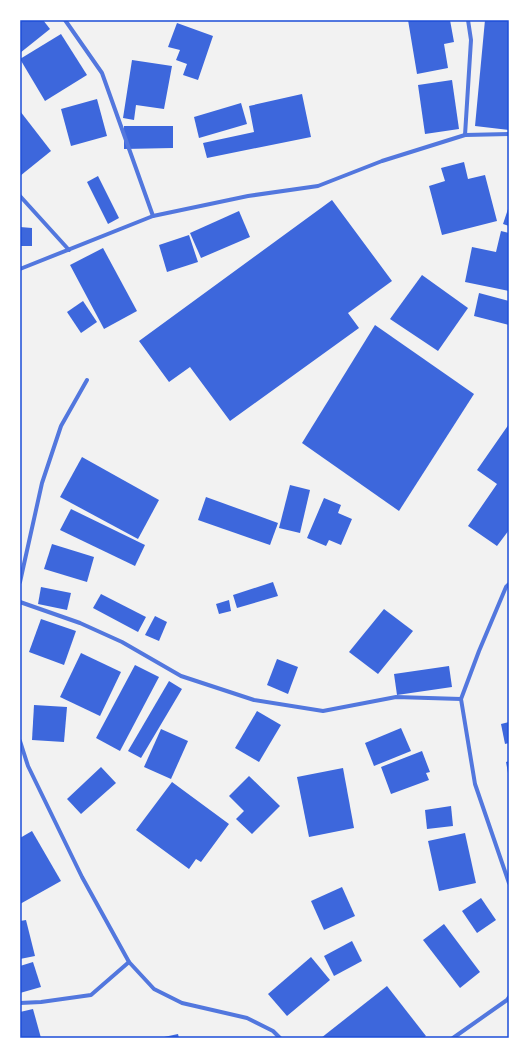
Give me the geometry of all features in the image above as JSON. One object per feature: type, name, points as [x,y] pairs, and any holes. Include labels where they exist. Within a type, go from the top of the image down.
[{"type":"street","points":[[64,20],[102,73],[153,216]]},
{"type":"street","points":[[465,135],[471,40],[468,20]]},
{"type":"street","points":[[20,269],[153,216],[248,196],[318,186],[382,161],[465,135],[509,134]]},
{"type":"street","points":[[20,196],[69,250]]},
{"type":"street","points":[[20,582],[42,483],[61,426],[86,380]]},
{"type":"street","points":[[509,584],[506,587],[482,644],[461,699],[474,784],[509,883]]},
{"type":"street","points":[[20,602],[80,623],[122,642],[182,676],[254,700],[323,711],[396,697],[461,699]]},
{"type":"street","points":[[20,741],[28,766],[78,870],[129,962],[154,989],[182,1003],[247,1018],[273,1031],[280,1038]]},
{"type":"street","points":[[20,1003],[41,1002],[92,995],[129,962]]},
{"type":"street","points":[[453,1038],[508,999]]},
{"type":"building","points":[[20,20],[43,20],[50,29],[20,53]]},
{"type":"building","points":[[408,20],[450,20],[454,42],[444,44],[448,68],[417,74]]},
{"type":"building","points":[[485,20],[509,20],[509,130],[475,126]]},
{"type":"building","points":[[177,23],[213,36],[198,80],[183,75],[187,64],[176,60],[180,50],[168,47]]},
{"type":"building","points":[[61,34],[87,75],[45,101],[20,59]]},
{"type":"building","points":[[132,60],[172,66],[164,109],[136,105],[134,120],[123,118]]},
{"type":"building","points":[[452,80],[459,129],[425,134],[418,85]]},
{"type":"building","points":[[302,94],[311,137],[207,158],[203,143],[254,132],[249,106]]},
{"type":"building","points":[[97,99],[107,136],[71,146],[61,109]]},
{"type":"building","points":[[241,103],[247,124],[199,138],[194,117]]},
{"type":"building","points":[[20,111],[51,151],[20,176]]},
{"type":"building","points":[[124,126],[173,126],[173,148],[124,149]]},
{"type":"building","points":[[464,162],[468,179],[485,175],[497,221],[442,235],[429,186],[445,181],[441,168]]},
{"type":"building","points":[[98,176],[119,218],[108,224],[87,182]]},
{"type":"building","points":[[332,200],[392,281],[348,313],[359,328],[230,421],[190,367],[169,382],[139,341]]},
{"type":"building","points":[[509,206],[509,226],[503,224]]},
{"type":"building","points":[[239,211],[250,237],[201,258],[190,233]]},
{"type":"building","points":[[20,227],[32,228],[32,246],[20,246]]},
{"type":"building","points":[[501,231],[509,233],[509,291],[465,282],[472,247],[496,252]]},
{"type":"building","points":[[189,235],[198,262],[167,272],[159,245]]},
{"type":"building","points":[[103,248],[137,311],[104,329],[70,265]]},
{"type":"building","points":[[422,275],[468,308],[438,351],[390,319]]},
{"type":"building","points":[[479,293],[509,301],[509,325],[474,316]]},
{"type":"building","points":[[83,301],[97,322],[81,333],[67,312]]},
{"type":"building","points":[[375,325],[474,394],[399,511],[302,443]]},
{"type":"building","points":[[509,424],[509,530],[497,546],[468,526],[497,484],[477,470]]},
{"type":"building","points":[[82,457],[159,500],[138,539],[60,497]]},
{"type":"building","points":[[290,485],[310,490],[300,533],[279,528]]},
{"type":"building","points":[[206,497],[278,523],[270,545],[198,520]]},
{"type":"building","points":[[324,498],[341,505],[338,513],[352,519],[341,545],[329,540],[326,546],[307,538]]},
{"type":"building","points":[[71,509],[145,545],[135,566],[60,530]]},
{"type":"building","points":[[52,544],[94,557],[87,582],[44,569]]},
{"type":"building","points":[[273,582],[278,596],[237,608],[233,595]]},
{"type":"building","points":[[41,587],[71,593],[67,610],[38,604]]},
{"type":"building","points":[[101,594],[146,617],[138,632],[93,608]]},
{"type":"building","points":[[229,600],[231,611],[219,614],[216,604]]},
{"type":"building","points":[[384,609],[413,631],[378,674],[349,652]]},
{"type":"building","points":[[155,616],[167,622],[159,641],[145,635]]},
{"type":"building","points":[[41,619],[76,631],[64,665],[29,652]]},
{"type":"building","points":[[81,653],[121,672],[100,716],[60,697]]},
{"type":"building","points":[[277,659],[298,667],[288,694],[267,685]]},
{"type":"building","points":[[135,665],[159,677],[120,751],[96,738]]},
{"type":"building","points":[[449,666],[452,687],[397,695],[394,674]]},
{"type":"building","points":[[169,681],[182,689],[141,758],[128,751]]},
{"type":"building","points":[[34,705],[67,707],[64,742],[32,740]]},
{"type":"building","points":[[257,711],[281,725],[259,762],[235,748]]},
{"type":"building","points":[[509,722],[509,743],[505,744],[501,724]]},
{"type":"building","points":[[401,728],[411,751],[374,766],[365,743]]},
{"type":"building","points":[[161,729],[188,741],[171,779],[144,767]]},
{"type":"building","points":[[422,751],[430,772],[426,773],[429,780],[391,794],[381,767]]},
{"type":"building","points":[[509,761],[509,773],[508,773],[506,762]]},
{"type":"building","points":[[101,767],[116,783],[81,814],[67,799]]},
{"type":"building","points":[[343,768],[354,828],[309,837],[297,777]]},
{"type":"building","points":[[249,776],[280,806],[252,834],[236,819],[244,811],[229,796]]},
{"type":"building","points":[[172,782],[229,824],[201,862],[196,859],[189,869],[136,830]]},
{"type":"building","points":[[451,806],[453,826],[427,829],[425,810]]},
{"type":"building","points":[[32,831],[61,881],[20,904],[20,838]]},
{"type":"building","points":[[465,833],[476,883],[439,891],[428,841]]},
{"type":"building","points":[[342,887],[355,916],[324,930],[311,901]]},
{"type":"building","points":[[481,898],[496,920],[477,933],[462,911]]},
{"type":"building","points":[[26,920],[35,956],[20,959],[20,921]]},
{"type":"building","points":[[444,924],[480,972],[460,988],[423,940]]},
{"type":"building","points":[[352,941],[362,961],[334,976],[324,956]]},
{"type":"building","points":[[311,957],[330,980],[287,1016],[268,994]]},
{"type":"building","points":[[33,962],[41,987],[20,993],[20,966]]},
{"type":"building","points":[[387,986],[426,1036],[423,1038],[321,1038]]},
{"type":"building","points":[[33,1009],[41,1038],[20,1038],[20,1012]]},
{"type":"building","points":[[178,1034],[179,1038],[164,1038],[164,1037]]}]
